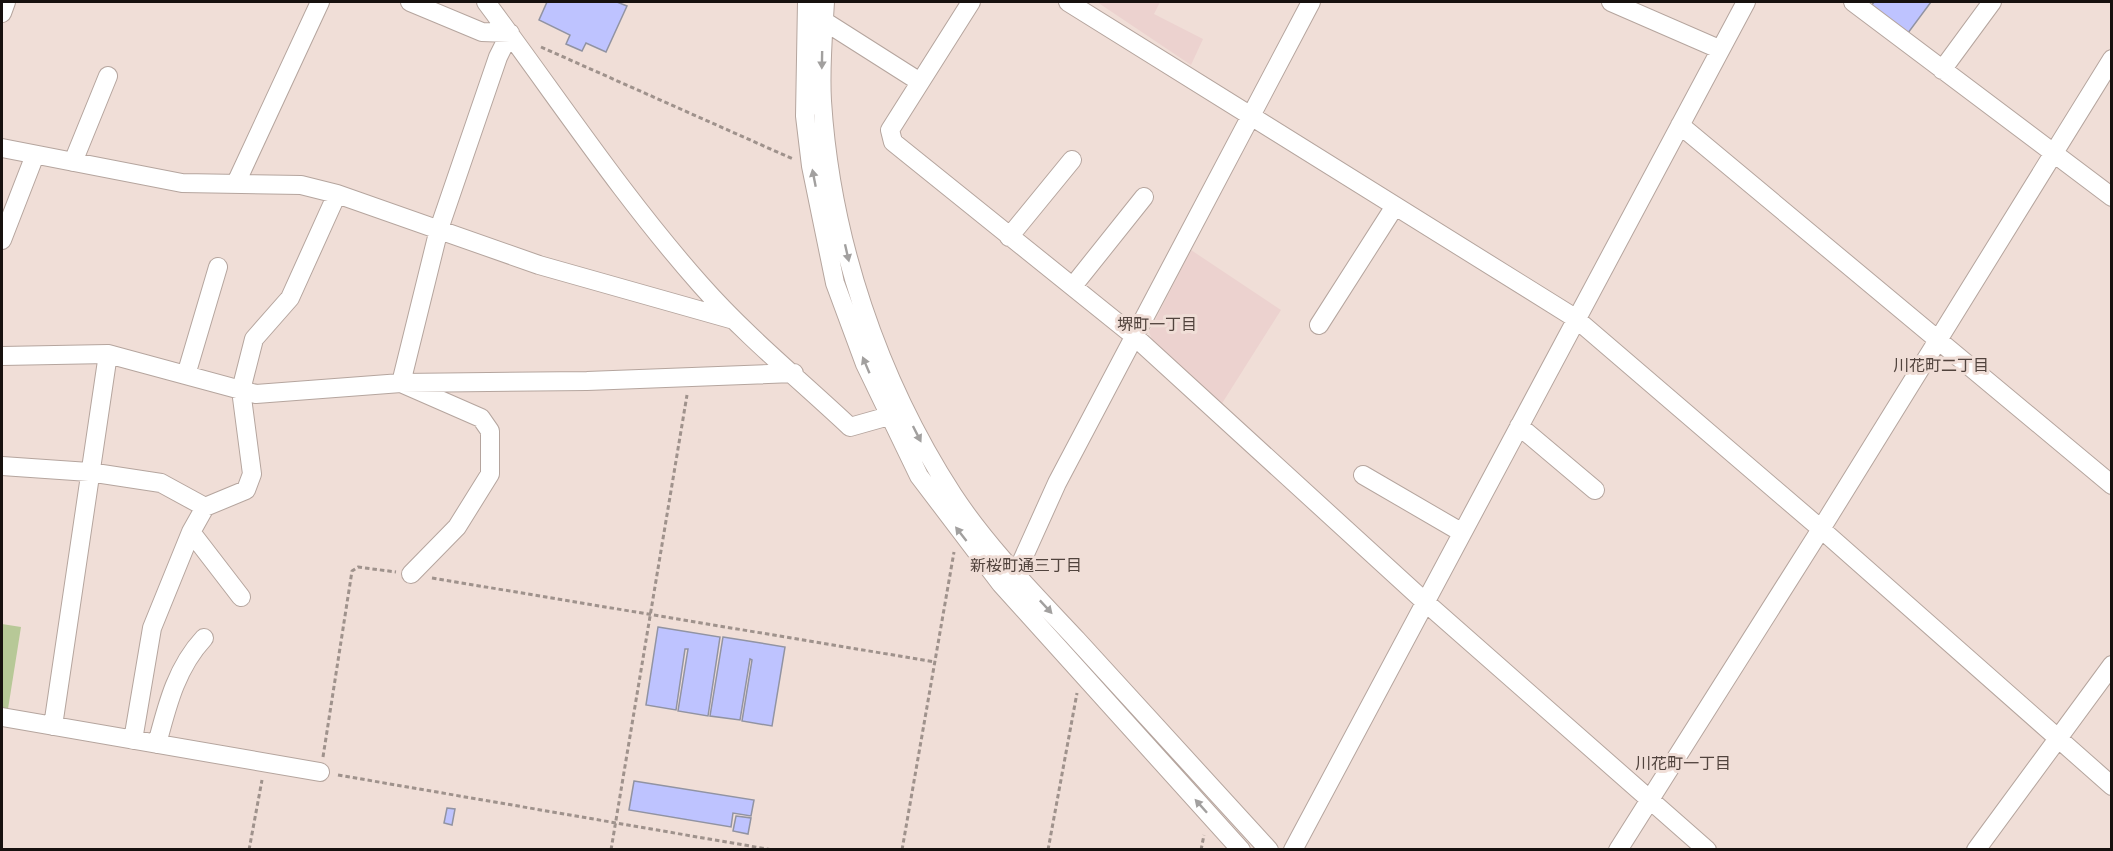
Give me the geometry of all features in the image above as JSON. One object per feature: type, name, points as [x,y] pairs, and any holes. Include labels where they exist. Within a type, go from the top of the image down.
[{"type":"street","points":[[2,13],[6,2]]},
{"type":"street","points":[[236,183],[321,2]]},
{"type":"street","points":[[410,2],[482,32],[510,33]]},
{"type":"street","points":[[486,2],[631,198],[700,285],[734,320],[850,427],[889,416]]},
{"type":"street","points":[[807,2],[805,116],[811,166],[835,283],[865,364],[919,476],[957,530],[1001,584],[1241,849]]},
{"type":"street","points":[[825,2],[822,102],[833,190],[852,274],[868,323],[917,436],[955,498],[1016,574],[1269,849]]},
{"type":"street","points":[[970,2],[890,130],[893,142],[1134,336],[1424,601],[1707,849]]},
{"type":"street","points":[[1068,2],[1575,318],[1821,529],[2112,786]]},
{"type":"street","points":[[1016,574],[1057,483],[1311,2]]},
{"type":"street","points":[[1611,2],[1719,50]]},
{"type":"street","points":[[1293,849],[1746,2]]},
{"type":"street","points":[[1853,2],[2112,197]]},
{"type":"street","points":[[1942,70],[1992,2]]},
{"type":"street","points":[[824,21],[920,82]]},
{"type":"street","points":[[401,383],[439,230],[498,57],[510,33]]},
{"type":"street","points":[[1618,849],[1821,529],[2052,152],[2112,59]]},
{"type":"street","points":[[73,162],[108,76]]},
{"type":"street","points":[[1680,124],[2112,485]]},
{"type":"street","points":[[2,148],[182,183],[301,185],[337,194],[539,265],[734,320]]},
{"type":"street","points":[[2,240],[35,155]]},
{"type":"street","points":[[1009,237],[1072,160]]},
{"type":"street","points":[[134,740],[152,628],[191,532],[205,507],[246,490],[252,474],[242,390],[254,339],[290,298],[337,194]]},
{"type":"street","points":[[1073,286],[1144,197]]},
{"type":"street","points":[[1319,325],[1395,206]]},
{"type":"street","points":[[186,375],[218,267]]},
{"type":"street","points":[[2,356],[108,354],[256,394],[401,383],[690,379],[794,373]]},
{"type":"street","points":[[53,726],[108,354]]},
{"type":"street","points":[[401,383],[481,418],[490,430],[490,474],[457,527],[411,574]]},
{"type":"street","points":[[1519,426],[1595,490]]},
{"type":"street","points":[[2,466],[89,472],[161,483],[205,507]]},
{"type":"street","points":[[1363,475],[1461,532]]},
{"type":"street","points":[[191,532],[241,597]]},
{"type":"street","points":[[156,744],[181,668],[204,638]]},
{"type":"street","points":[[1976,849],[2112,665]]},
{"type":"street","points":[[2,717],[320,772]]},
{"type":"path","points":[[510,33],[811,166]]},
{"type":"path","points":[[611,849],[690,379]]},
{"type":"path","points":[[902,849],[957,530]]},
{"type":"path","points":[[774,849],[615,824],[320,772],[352,571],[358,567],[411,574],[935,662]]},
{"type":"path","points":[[1048,849],[1081,674]]},
{"type":"path","points":[[249,849],[266,763]]},
{"type":"shaded area","points":[[1097,2],[1160,2],[1154,14],[1203,39],[1191,65]]},
{"type":"shaded area","points":[[1191,250],[1281,310],[1221,405],[1153,342],[1149,332]]},
{"type":"green space","points":[[2,624],[21,627],[8,709],[2,708]]},
{"type":"building","points":[[547,2],[617,2],[627,6],[606,52],[586,43],[582,51],[566,44],[570,35],[539,20]]},
{"type":"building","points":[[1874,2],[1931,2],[1908,33],[1871,6]]},
{"type":"building","points":[[658,627],[720,637],[708,716],[678,711],[688,649],[685,649],[676,710],[646,705]]},
{"type":"building","points":[[723,637],[785,647],[772,726],[742,721],[752,660],[750,659],[740,720],[710,716]]},
{"type":"building","points":[[634,781],[754,800],[751,816],[733,813],[731,827],[629,810]]},
{"type":"building","points":[[447,808],[455,809],[452,825],[444,823]]},
{"type":"building","points":[[736,816],[751,818],[748,834],[733,831]]},
{"type":"district","name":"堺町一丁目","points":[[1157,324]]},
{"type":"district","name":"川花町二丁目","points":[[1941,365]]},
{"type":"district","name":"新桜町通三丁目","points":[[1026,565]]},
{"type":"district","name":"川花町一丁目","points":[[1683,763]]}]
